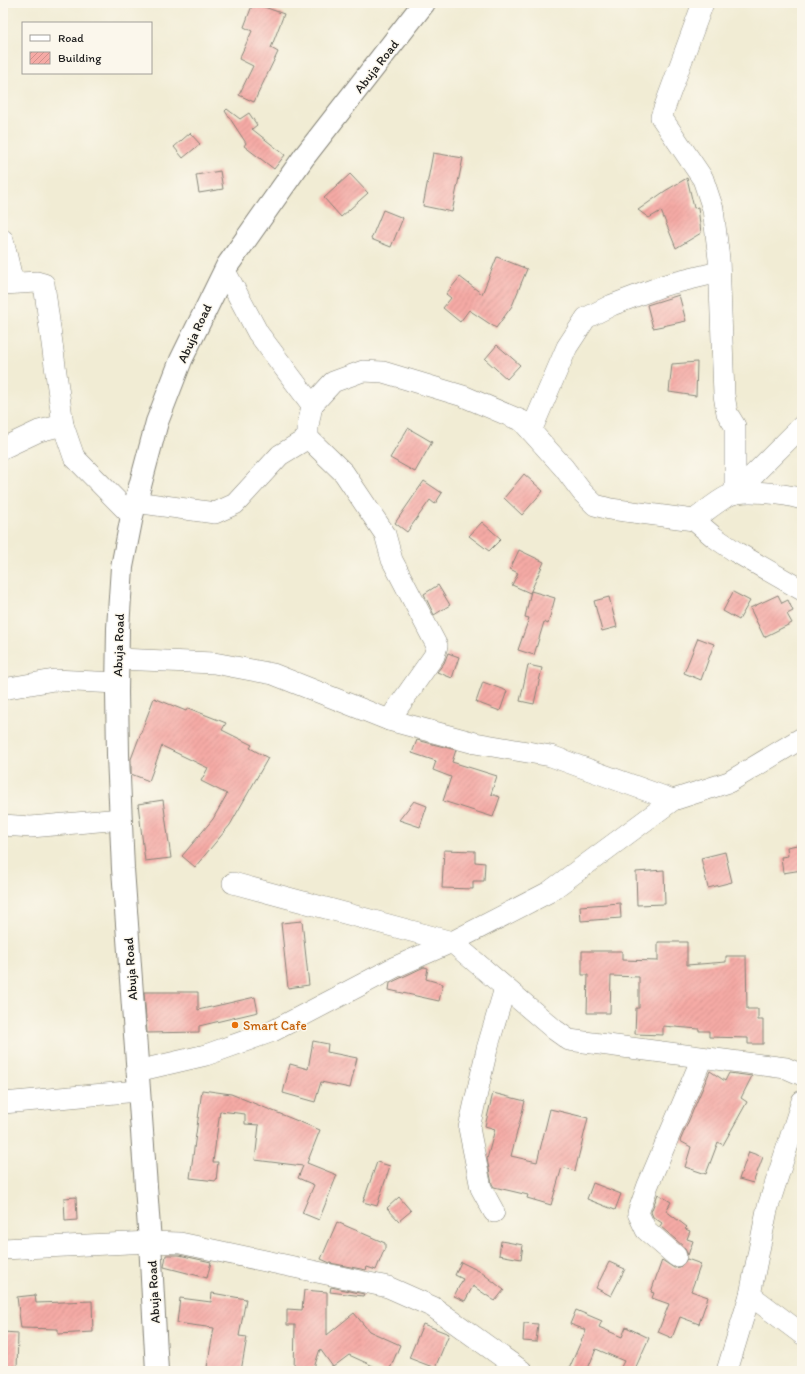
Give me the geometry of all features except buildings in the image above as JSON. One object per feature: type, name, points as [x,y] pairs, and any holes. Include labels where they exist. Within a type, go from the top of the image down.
[{"type":"main road","name":"Abuja Road","points":[[162,1370],[137,1081],[121,819],[117,683],[122,567],[133,509],[157,422],[181,360],[225,271],[304,157],[424,3]]},
{"type":"street","points":[[703,3],[661,117],[703,179],[713,209],[719,272],[724,395],[727,413],[735,426],[735,493]]},
{"type":"street","points":[[3,240],[8,284],[37,282],[44,284],[63,425],[74,457],[133,509],[215,513],[235,504],[280,455],[308,438]]},
{"type":"street","points":[[225,271],[258,333],[312,404]]},
{"type":"street","points":[[531,431],[567,347],[586,318],[612,304],[665,285],[719,272]]},
{"type":"street","points":[[389,720],[434,656],[438,646],[392,560],[385,534],[344,473],[308,438],[308,426],[312,404],[333,382],[363,371],[383,372],[463,396],[522,421],[564,468],[582,492],[595,505],[610,510],[694,520],[714,537],[736,552],[802,590]]},
{"type":"street","points":[[3,448],[39,431],[63,425]]},
{"type":"street","points":[[735,493],[802,426]]},
{"type":"street","points":[[694,520],[727,496],[735,493],[753,493],[802,499]]},
{"type":"street","points":[[118,659],[214,664],[273,674],[389,720],[475,743],[551,756],[673,800]]},
{"type":"street","points":[[3,689],[54,680],[117,683]]},
{"type":"street","points":[[3,1103],[137,1081],[273,1031],[395,967],[452,942],[549,892],[673,800],[729,782],[802,738]]},
{"type":"street","points":[[3,826],[31,827],[121,819]]},
{"type":"street","points":[[233,883],[452,942],[569,1040],[786,1068],[802,1075]]},
{"type":"street","points":[[494,1212],[480,1188],[469,1128],[487,1049],[506,988]]},
{"type":"street","points":[[676,1256],[646,1230],[638,1213],[648,1185],[702,1058]]},
{"type":"street","points":[[727,1371],[750,1295],[767,1210],[802,1101]]},
{"type":"street","points":[[3,1249],[150,1242],[180,1243],[388,1287],[433,1307],[522,1371]]},
{"type":"street","points":[[750,1295],[802,1334]]},
{"type":"place","name":"Smart Cafe","points":[[235,1025]]}]
